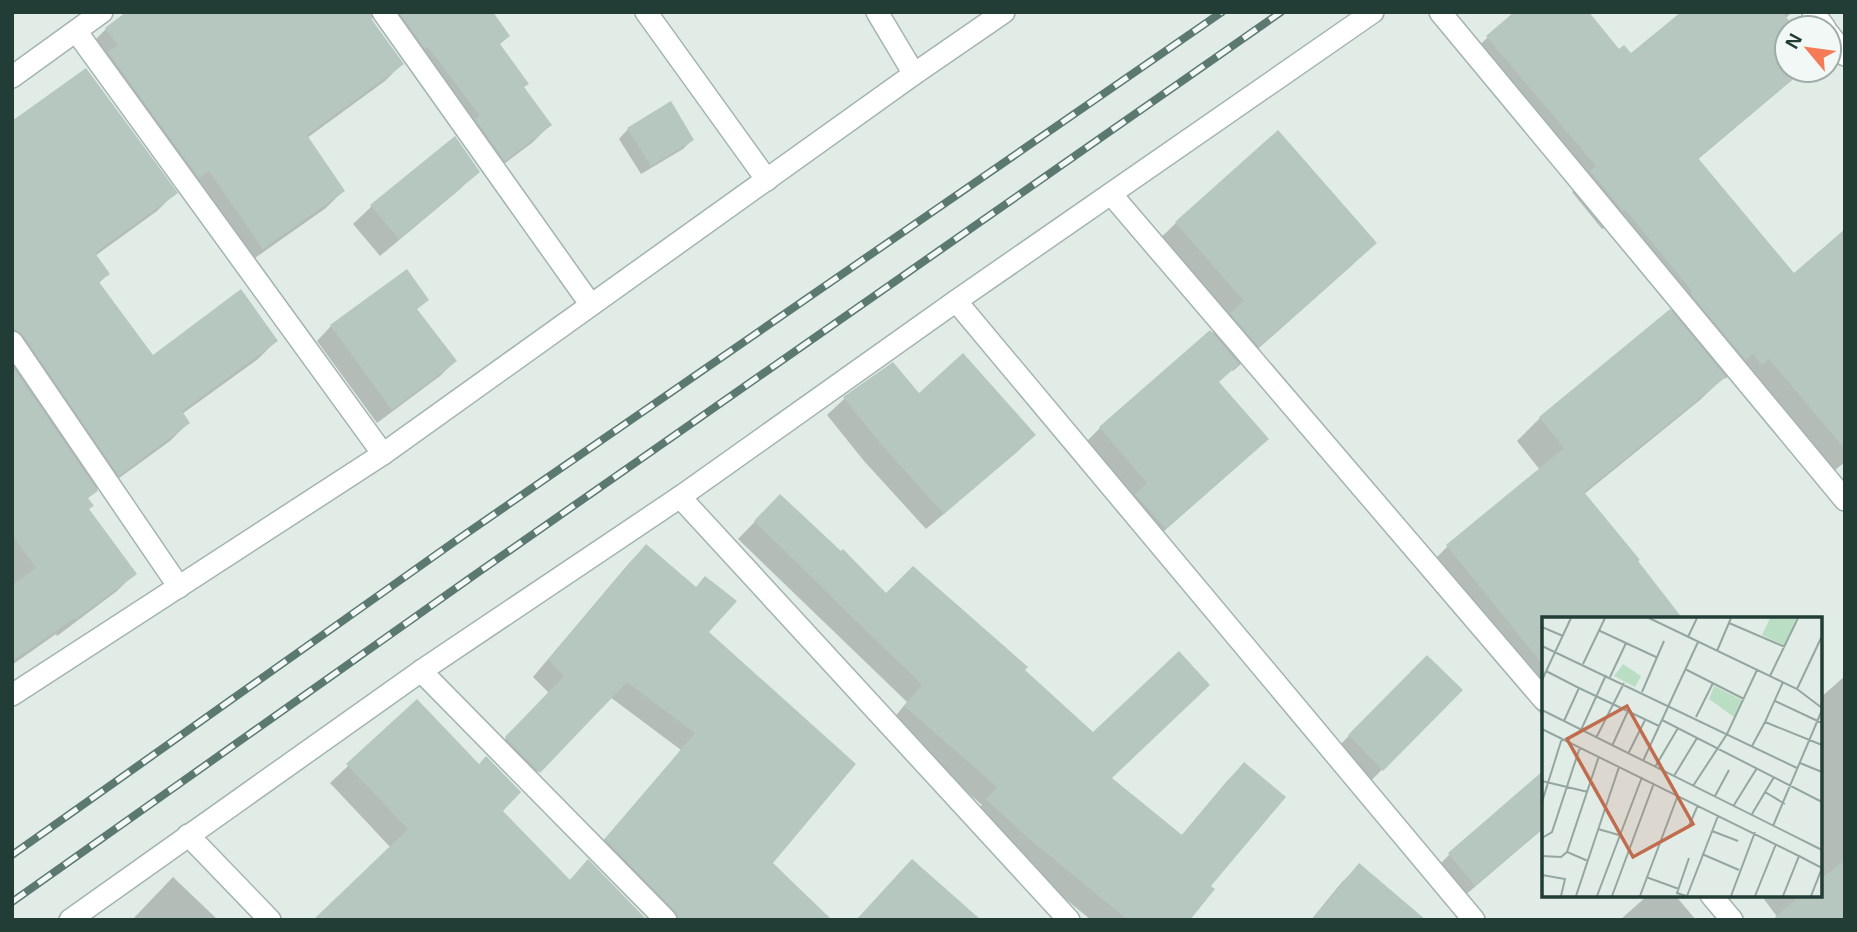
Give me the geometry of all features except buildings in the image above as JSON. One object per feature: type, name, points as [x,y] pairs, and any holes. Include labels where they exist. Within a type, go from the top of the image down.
[{"type":"street","points":[[12,77],[102,12]]},
{"type":"street","points":[[383,12],[591,306]]},
{"type":"street","points":[[646,12],[767,180]]},
{"type":"street","points":[[877,12],[914,74]]},
{"type":"street","points":[[12,695],[383,454],[1004,12]]},
{"type":"street","points":[[70,920],[421,671],[680,497],[956,301],[1373,12]]},
{"type":"street","points":[[1440,12],[1845,500]]},
{"type":"street","points":[[76,31],[383,454]]},
{"type":"street","points":[[1111,194],[1542,697]]},
{"type":"street","points":[[956,301],[1474,920]]},
{"type":"street","points":[[12,342],[179,587]]},
{"type":"street","points":[[680,497],[1069,920]]},
{"type":"street","points":[[421,671],[666,920]]},
{"type":"street","points":[[188,835],[270,920]]},
{"type":"street","points":[[1713,897],[1732,920]]},
{"type":"railway","points":[[12,855],[454,542],[1222,12]]},
{"type":"railway","points":[[12,902],[473,576],[1281,12]]}]
